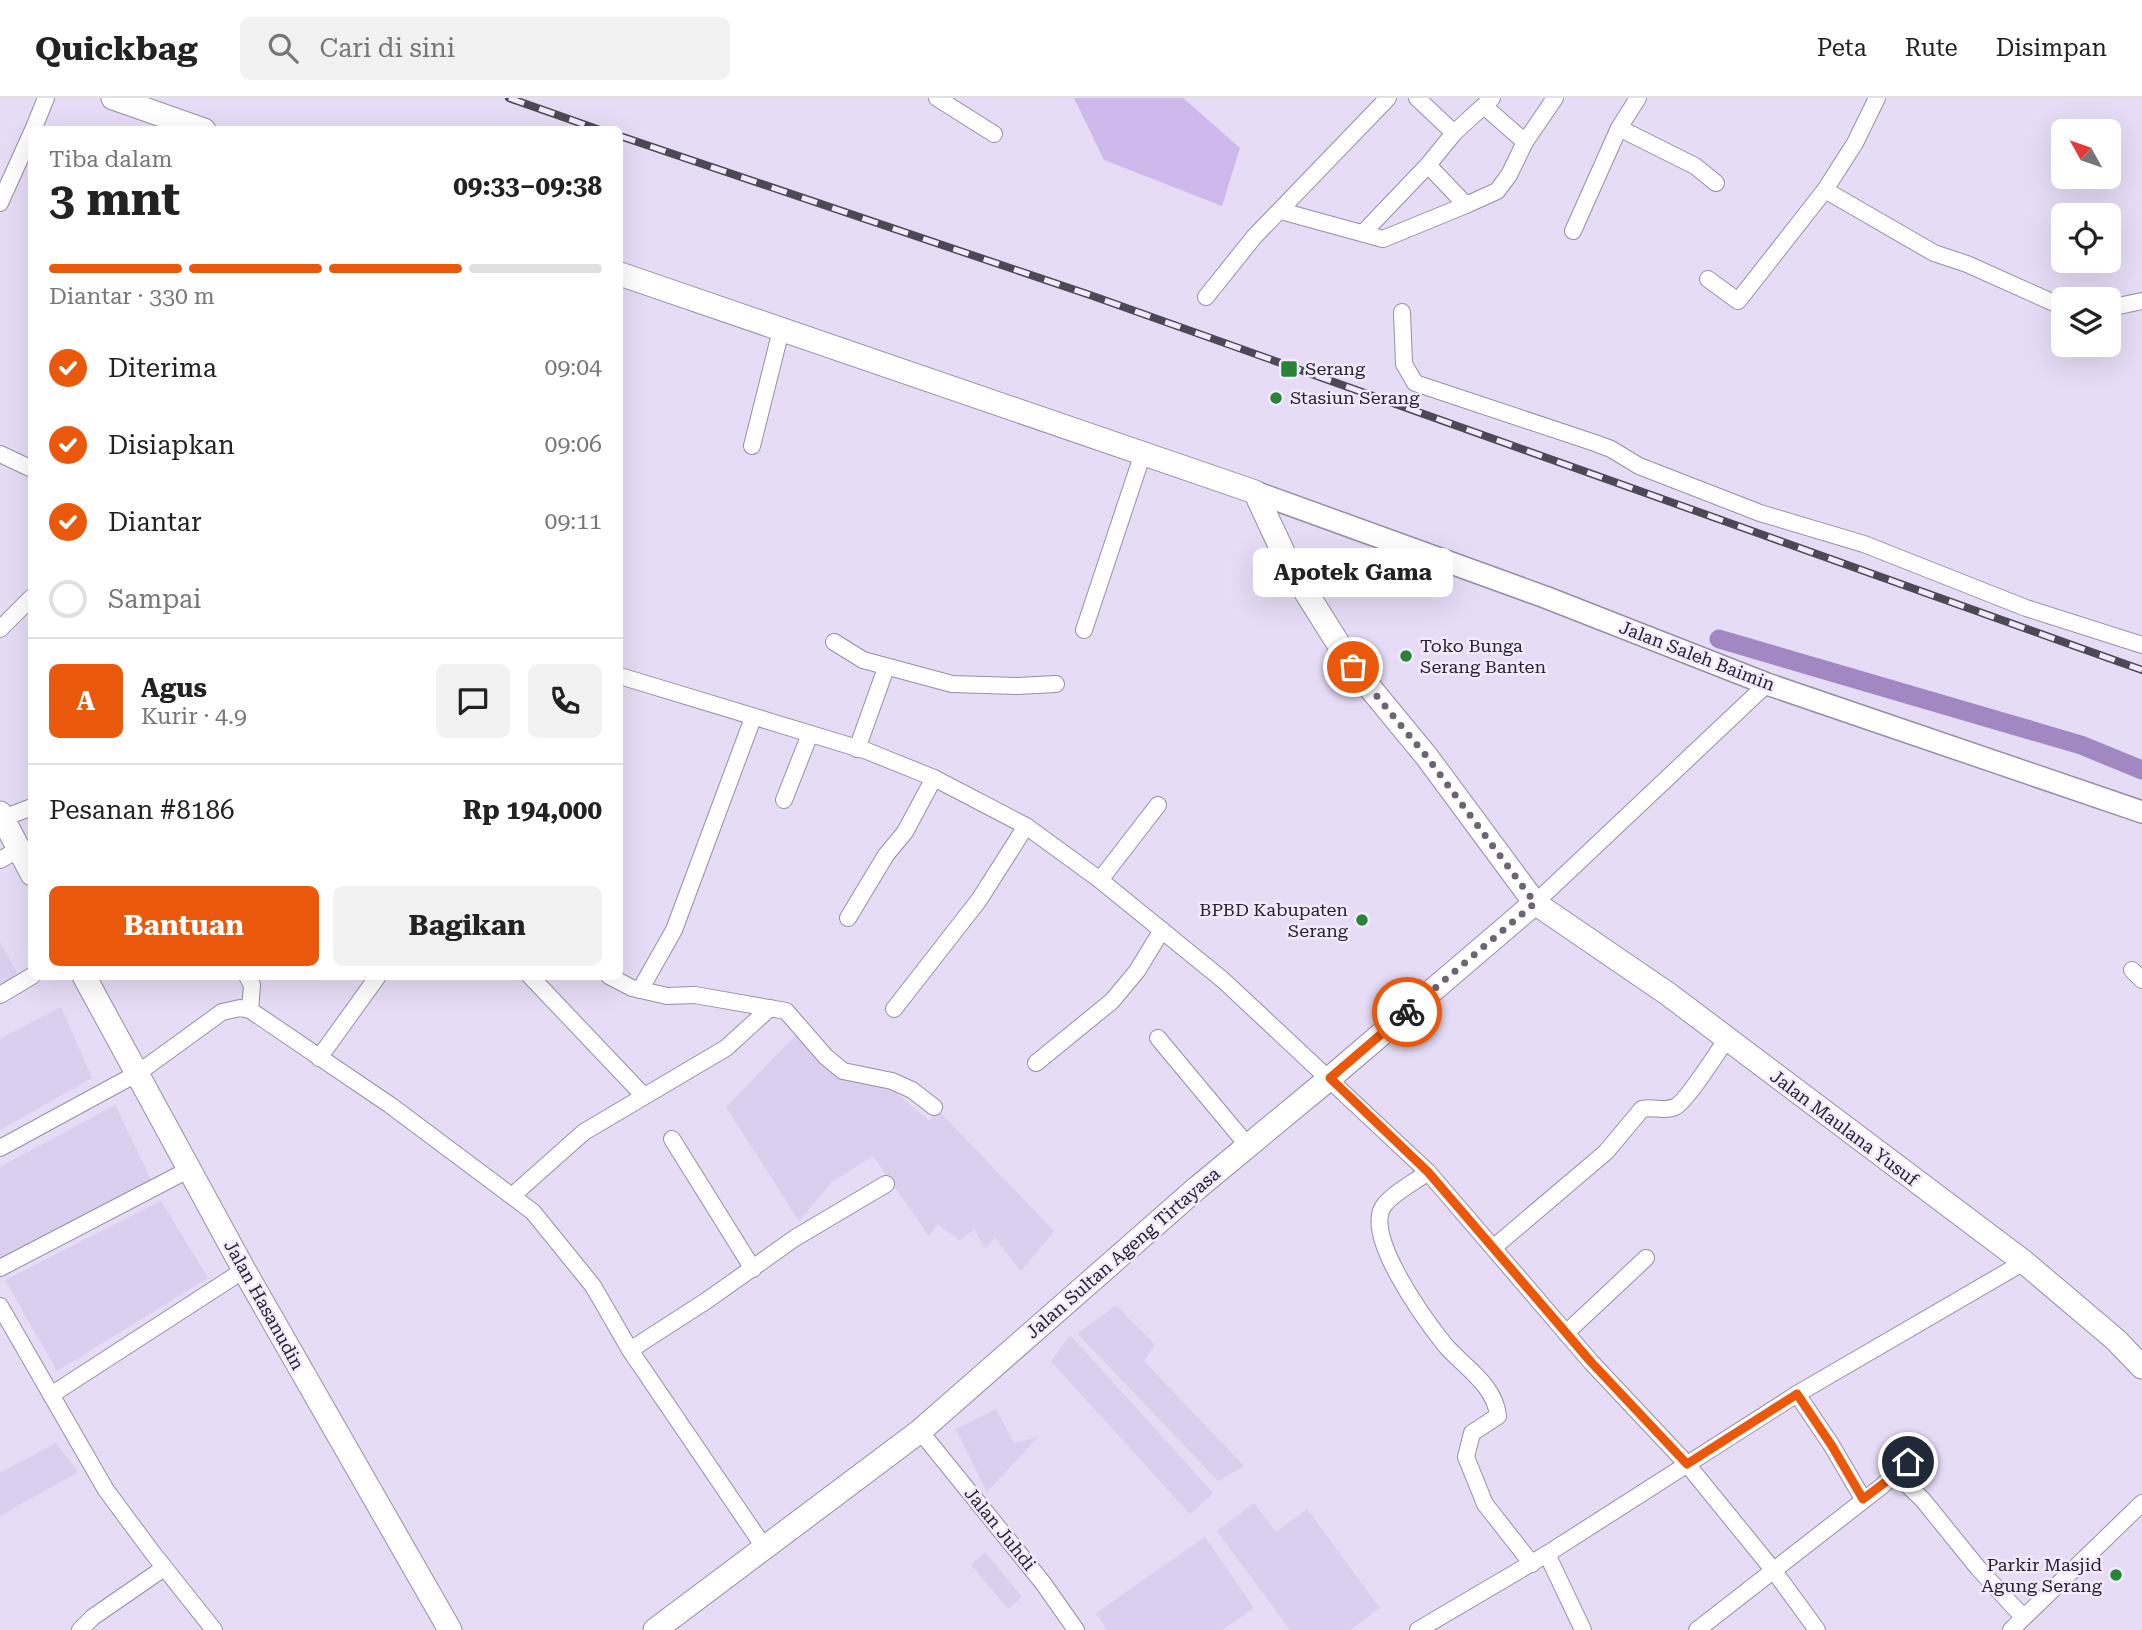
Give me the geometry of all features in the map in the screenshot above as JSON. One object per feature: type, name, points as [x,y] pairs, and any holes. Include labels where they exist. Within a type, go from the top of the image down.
[{"type":"main road","points":[[113,98],[193,126]]},
{"type":"main road","points":[[623,275],[1255,492]]},
{"type":"main road","name":"Jalan Maulana Yusuf","points":[[1255,492],[1290,567],[1353,667],[1427,757],[1535,903],[1668,994],[2024,1262],[2116,1340],[2142,1367]]},
{"type":"main road","points":[[1,815],[9,854],[28,871]]},
{"type":"main road","name":"Jalan Sultan Ageng Tirtayasa","points":[[655,1630],[920,1431],[1033,1330],[1535,903]]},
{"type":"main road","name":"Jalan Hasanudin","points":[[86,980],[244,1270],[450,1630]]},
{"type":"street","points":[[34,126],[46,98]]},
{"type":"street","points":[[937,98],[994,134]]},
{"type":"street","points":[[1206,297],[1254,237],[1388,98]]},
{"type":"street","points":[[1417,98],[1454,133]]},
{"type":"street","points":[[1280,211],[1383,239],[1466,205],[1497,191],[1525,142],[1555,98]]},
{"type":"street","points":[[1573,231],[1619,128],[1638,98]]},
{"type":"street","points":[[1708,279],[1738,301],[1825,190],[1855,142],[1877,98]]},
{"type":"street","points":[[1363,233],[1428,166],[1454,133],[1488,102],[1525,142]]},
{"type":"street","points":[[1619,128],[1695,166],[1716,183]]},
{"type":"street","points":[[0,203],[28,140]]},
{"type":"street","points":[[1428,166],[1466,205]]},
{"type":"street","points":[[1825,190],[1934,253],[1967,264],[2051,302]]},
{"type":"street","points":[[2121,305],[2142,301]]},
{"type":"street","points":[[1402,312],[1404,364],[1415,383],[1611,449],[1639,466],[1759,513],[1864,544],[2026,608],[2142,645]]},
{"type":"street","points":[[752,446],[781,330]]},
{"type":"street","points":[[1084,630],[1143,453]]},
{"type":"street","points":[[0,454],[28,467]]},
{"type":"street","name":"Jalan Saleh Baimin","points":[[1255,492],[1545,597],[1767,684],[2142,812]]},
{"type":"street","points":[[0,629],[28,601]]},
{"type":"street","points":[[834,642],[863,660],[952,684],[1056,684]]},
{"type":"street","points":[[857,749],[886,668]]},
{"type":"street","points":[[623,677],[857,749],[934,778],[1026,826],[1100,880],[1223,980],[1428,1172],[1566,1333],[1687,1464],[1774,1571],[1817,1630]]},
{"type":"street","points":[[1535,903],[1767,684]]},
{"type":"street","points":[[640,990],[674,930],[753,718]]},
{"type":"street","points":[[784,800],[810,734]]},
{"type":"street","points":[[848,918],[886,855],[905,832],[934,778]]},
{"type":"street","points":[[1100,880],[1158,805]]},
{"type":"street","points":[[1,815],[28,808]]},
{"type":"street","points":[[894,1009],[979,900],[1026,826]]},
{"type":"street","points":[[1036,1063],[1112,1001],[1137,971],[1162,930]]},
{"type":"street","points":[[0,995],[28,978]]},
{"type":"street","points":[[249,980],[252,985],[250,1010]]},
{"type":"street","points":[[319,1058],[375,980]]},
{"type":"street","points":[[534,980],[643,1095]]},
{"type":"street","points":[[619,980],[640,990],[667,996],[695,995],[786,1011],[825,1057],[843,1071],[892,1081],[912,1090],[934,1107]]},
{"type":"street","points":[[513,1195],[584,1132],[726,1048],[770,1007]]},
{"type":"street","points":[[0,1148],[138,1073],[222,1012],[240,1008],[250,1010],[390,1105],[533,1212],[593,1286],[630,1350],[764,1547]]},
{"type":"street","points":[[1158,1038],[1248,1146]]},
{"type":"street","points":[[1493,1248],[1606,1152],[1642,1109],[1646,1107],[1664,1110],[1681,1103],[1726,1040]]},
{"type":"street","points":[[672,1139],[753,1269]]},
{"type":"street","points":[[0,1268],[190,1169]]},
{"type":"street","points":[[1428,1172],[1383,1205],[1378,1226],[1398,1277],[1413,1301],[1446,1346],[1497,1401],[1498,1416],[1472,1433],[1466,1457],[1485,1504],[1532,1564]]},
{"type":"street","points":[[630,1350],[795,1238],[886,1184]]},
{"type":"street","points":[[1566,1333],[1646,1258]]},
{"type":"street","points":[[1418,1630],[1548,1555],[1797,1394],[2024,1262]]},
{"type":"street","points":[[51,1395],[244,1270]]},
{"type":"street","points":[[0,1306],[106,1490],[214,1630]]},
{"type":"street","points":[[1797,1394],[1863,1499]]},
{"type":"street","name":"Jalan Juhdi","points":[[920,1431],[1043,1583],[1076,1630]]},
{"type":"street","points":[[1697,1630],[1896,1474],[1920,1450]]},
{"type":"street","points":[[1896,1474],[1923,1500],[1978,1568],[2023,1617]]},
{"type":"street","points":[[2011,1630],[2142,1503]]},
{"type":"street","points":[[1548,1555],[1583,1630]]},
{"type":"street","points":[[80,1630],[93,1617],[164,1567]]},
{"type":"shaded area","points":[[1074,98],[1183,98],[1240,148],[1222,206],[1104,160]]},
{"type":"shaded area","points":[[0,942],[20,978],[0,989]]},
{"type":"shaded area","points":[[61,1007],[92,1078],[0,1130],[0,1039]]},
{"type":"shaded area","points":[[795,1036],[840,1076],[895,1092],[929,1121],[937,1109],[1054,1231],[1021,1271],[995,1238],[985,1249],[974,1229],[960,1241],[938,1224],[929,1236],[873,1156],[832,1182],[799,1221],[726,1107]]},
{"type":"shaded area","points":[[115,1105],[154,1186],[0,1269],[0,1167]]},
{"type":"shaded area","points":[[161,1201],[208,1278],[57,1371],[5,1280]]},
{"type":"shaded area","points":[[1116,1305],[1155,1345],[1144,1361],[1244,1466],[1218,1481],[1078,1334]]},
{"type":"shaded area","points":[[1070,1335],[1213,1493],[1190,1514],[1051,1361]]},
{"type":"shaded area","points":[[996,1409],[1014,1443],[1038,1437],[987,1492],[956,1429]]},
{"type":"shaded area","points":[[56,1443],[78,1472],[0,1516],[0,1473]]},
{"type":"shaded area","points":[[1254,1503],[1276,1532],[1307,1509],[1380,1608],[1350,1630],[1290,1630],[1217,1531]]},
{"type":"shaded area","points":[[1205,1537],[1254,1608],[1222,1630],[1107,1630],[1096,1613]]},
{"type":"shaded area","points":[[985,1552],[1022,1597],[1008,1609],[971,1565]]},
{"type":"waterway","points":[[1719,639],[2081,745],[2142,770]]},
{"type":"railway","points":[[509,98],[589,126]]},
{"type":"railway","points":[[623,137],[1090,295],[2142,670]]},
{"type":"way so far","points":[[1353,667],[1427,757],[1535,903],[1407,1012]]},
{"type":"place","name":"Serang","points":[[1289,369]]},
{"type":"place","name":"Stasiun Serang","points":[[1276,398]]},
{"type":"place","name":"Toko Bunga Serang Banten","points":[[1406,656]]},
{"type":"place","name":"Apotek Gama","points":[[1353,667]]},
{"type":"place","name":"BPBD Kabupaten Serang","points":[[1362,920]]},
{"type":"place","name":"Parkir Masjid Agung Serang","points":[[2116,1575]]},
{"type":"route","points":[[1407,1012],[1330,1078],[1428,1172],[1591,1362],[1687,1464],[1797,1394],[1863,1499],[1908,1462]]}]
